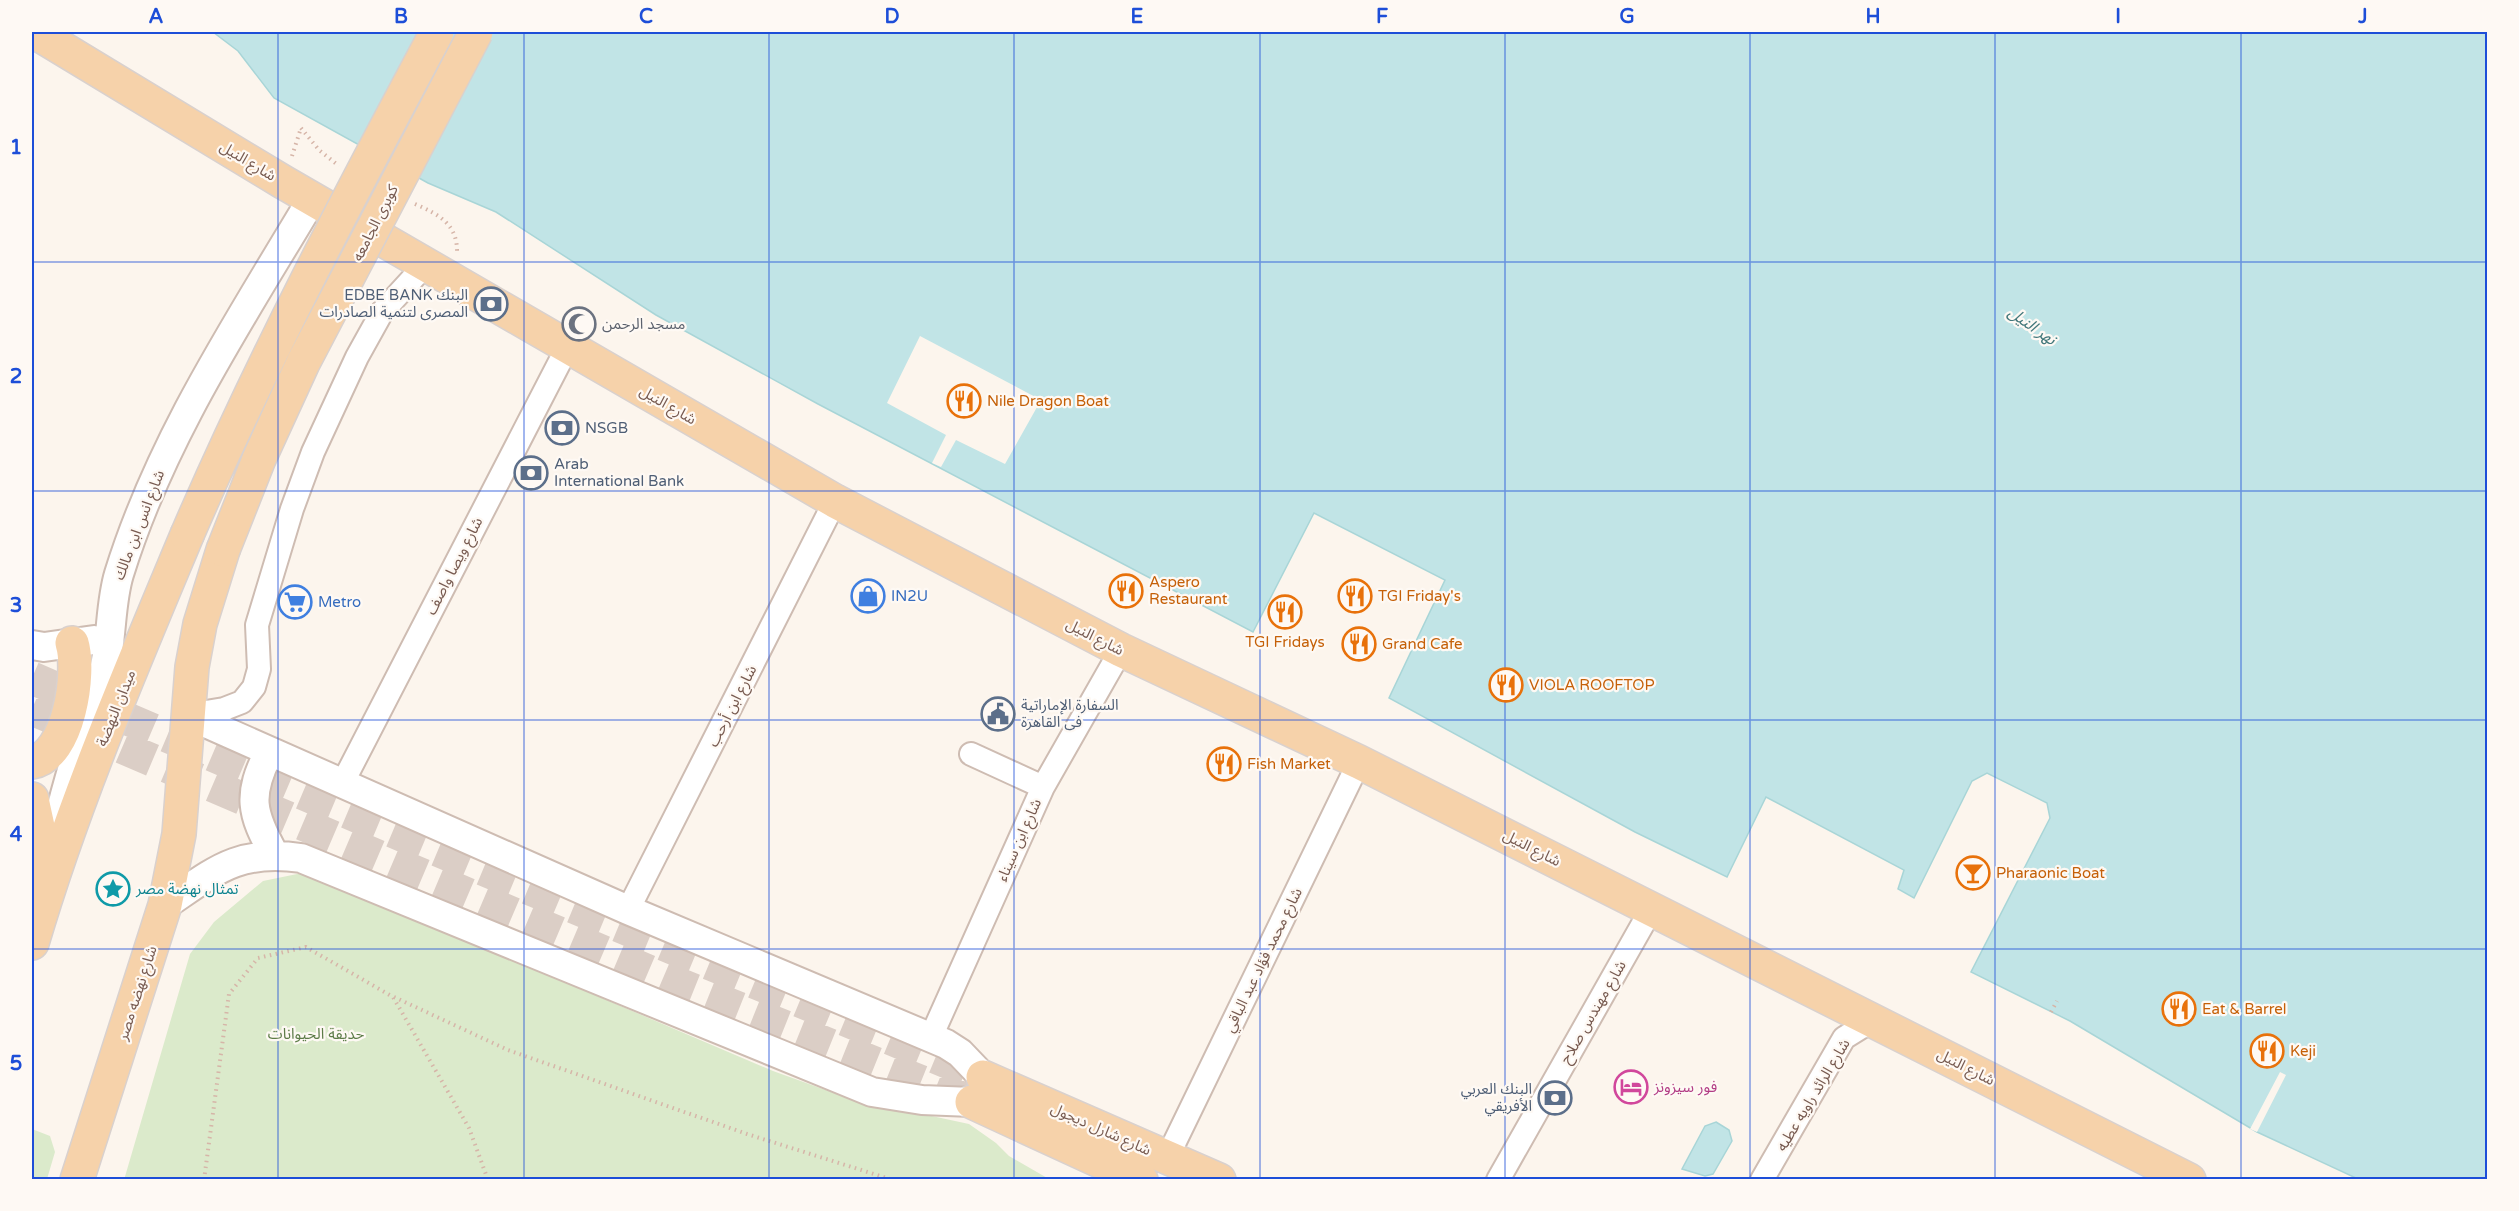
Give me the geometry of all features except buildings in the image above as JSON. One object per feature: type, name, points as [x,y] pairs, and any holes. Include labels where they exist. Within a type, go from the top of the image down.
[{"type":"main road","name":"شارع النيل","points":[[34,32],[312,199],[835,501],[1121,650],[1359,762],[1652,908],[2177,1177]]},
{"type":"main road","name":"ميدان النهضة","points":[[50,882],[112,716],[226,443],[270,352],[437,32]]},
{"type":"main road","name":"كوبرى الجامعه","points":[[188,715],[192,667],[200,624],[223,550],[259,459],[303,363],[476,32]]},
{"type":"main road","points":[[32,762],[49,753],[70,707],[76,682],[77,659],[72,643]]},
{"type":"main road","name":"شارع نهضه مصر","points":[[77,1179],[165,905],[182,802],[188,715]]},
{"type":"main road","points":[[32,799],[50,882],[32,935]]},
{"type":"main road","name":"شارع شارل ديجول","points":[[978,1090],[1219,1179]]},
{"type":"main road","name":"شارع شارل ديجول","points":[[978,1090],[1141,1179]]},
{"type":"street","points":[[32,36],[34,32]]},
{"type":"street","name":"شارع انس ابن مالك","points":[[50,882],[61,804],[103,676],[111,638],[118,577],[170,447],[195,393],[312,199]]},
{"type":"street","points":[[188,715],[224,709],[242,702],[254,687],[259,669],[257,625],[291,509],[313,452],[352,367],[382,312],[426,264]]},
{"type":"street","name":"شارع ويصا واصف","points":[[342,784],[567,348]]},
{"type":"street","name":"شارع ابن أرحب","points":[[628,910],[835,501]]},
{"type":"street","points":[[32,645],[44,647],[111,638]]},
{"type":"street","name":"شارع ابن سيناء","points":[[931,1037],[1043,787],[1121,650]]},
{"type":"street","points":[[165,905],[225,865],[249,857],[274,854],[301,858],[872,1092],[922,1100],[978,1090],[960,1053],[931,1037],[628,910],[188,715]]},
{"type":"street","points":[[269,752],[256,782],[253,798],[254,813],[274,854]]},
{"type":"street","points":[[971,754],[1043,787]]},
{"type":"street","name":"شارع محمد فؤاد عبد الباقي","points":[[1167,1158],[1359,762]]},
{"type":"street","name":"شارع مهندس صلاح","points":[[1498,1179],[1652,908]]},
{"type":"street","name":"شارع الرائد راويه عطيه","points":[[1762,1179],[1844,1038],[1873,1020]]},
{"type":"path","points":[[302,128],[319,150],[338,165]]},
{"type":"path","points":[[411,202],[438,214],[449,222],[458,242]]},
{"type":"path","points":[[204,1179],[229,994],[258,957],[306,947],[393,997],[508,1050],[747,1134],[893,1179]]},
{"type":"path","points":[[393,997],[469,1128],[488,1179]]},
{"type":"path","points":[[2051,1012],[2057,1001]]},
{"type":"green space","name":"حديقة الحيوانات","points":[[302,873],[318,877],[773,1071],[848,1098],[969,1124],[996,1143],[1009,1156],[1049,1179],[124,1180],[190,954],[214,922],[263,881]]},
{"type":"green space","points":[[32,1129],[50,1136],[55,1152],[47,1179],[32,1179]]},
{"type":"water","name":"نهر النيل","points":[[213,32],[2487,32],[2487,1179],[2358,1179],[2257,1132],[2070,1021],[1971,972],[2050,818],[2047,803],[1987,773],[1972,781],[1914,898],[1898,889],[1904,870],[1766,797],[1727,877],[1635,832],[1389,698],[1445,580],[1314,513],[1253,632],[818,404],[656,315],[496,212],[428,183],[274,98],[238,51]]},
{"type":"water","points":[[1716,1122],[1729,1130],[1732,1141],[1713,1174],[1705,1176],[1682,1169],[1705,1126]]},
{"type":"pier","name":"Nile Dragon Boat","points":[[920,336],[1041,400],[1005,464],[956,440],[941,467],[932,463],[946,435],[887,403]]},
{"type":"pier","points":[[2280,1072],[2286,1075],[2257,1132],[2250,1129]]},
{"type":"tunnel","points":[[32,678],[387,829],[983,1077]]},
{"type":"tunnel","points":[[32,709],[686,987],[972,1102]]},
{"type":"place","name":"EDBE BANK البنك المصرى لتنمية الصادرات","points":[[491,304]]},
{"type":"place","name":"مسجد الرحمن","points":[[579,324]]},
{"type":"place","name":"Nile Dragon Boat","points":[[964,401]]},
{"type":"place","name":"NSGB","points":[[562,428]]},
{"type":"place","name":"Arab International Bank","points":[[531,473]]},
{"type":"place","name":"Aspero Restaurant","points":[[1126,591]]},
{"type":"place","name":"IN2U","points":[[868,596]]},
{"type":"place","name":"TGI Friday's","points":[[1355,596]]},
{"type":"place","name":"Metro","points":[[295,602]]},
{"type":"place","name":"TGI Fridays","points":[[1285,612]]},
{"type":"place","name":"Grand Cafe","points":[[1359,644]]},
{"type":"place","name":"VIOLA ROOFTOP","points":[[1506,685]]},
{"type":"place","name":"السفارة الإماراتية فى القاهرة","points":[[998,714]]},
{"type":"place","name":"Fish Market","points":[[1224,764]]},
{"type":"place","name":"Pharaonic Boat","points":[[1973,873]]},
{"type":"place","name":"تمثال نهضة مصر","points":[[113,889]]},
{"type":"place","name":"Eat & Barrel","points":[[2179,1009]]},
{"type":"place","name":"Keji","points":[[2267,1051]]},
{"type":"place","name":"فور سيزونز","points":[[1631,1087]]},
{"type":"place","name":"البنك العربي الأفريقي","points":[[1555,1098]]}]
